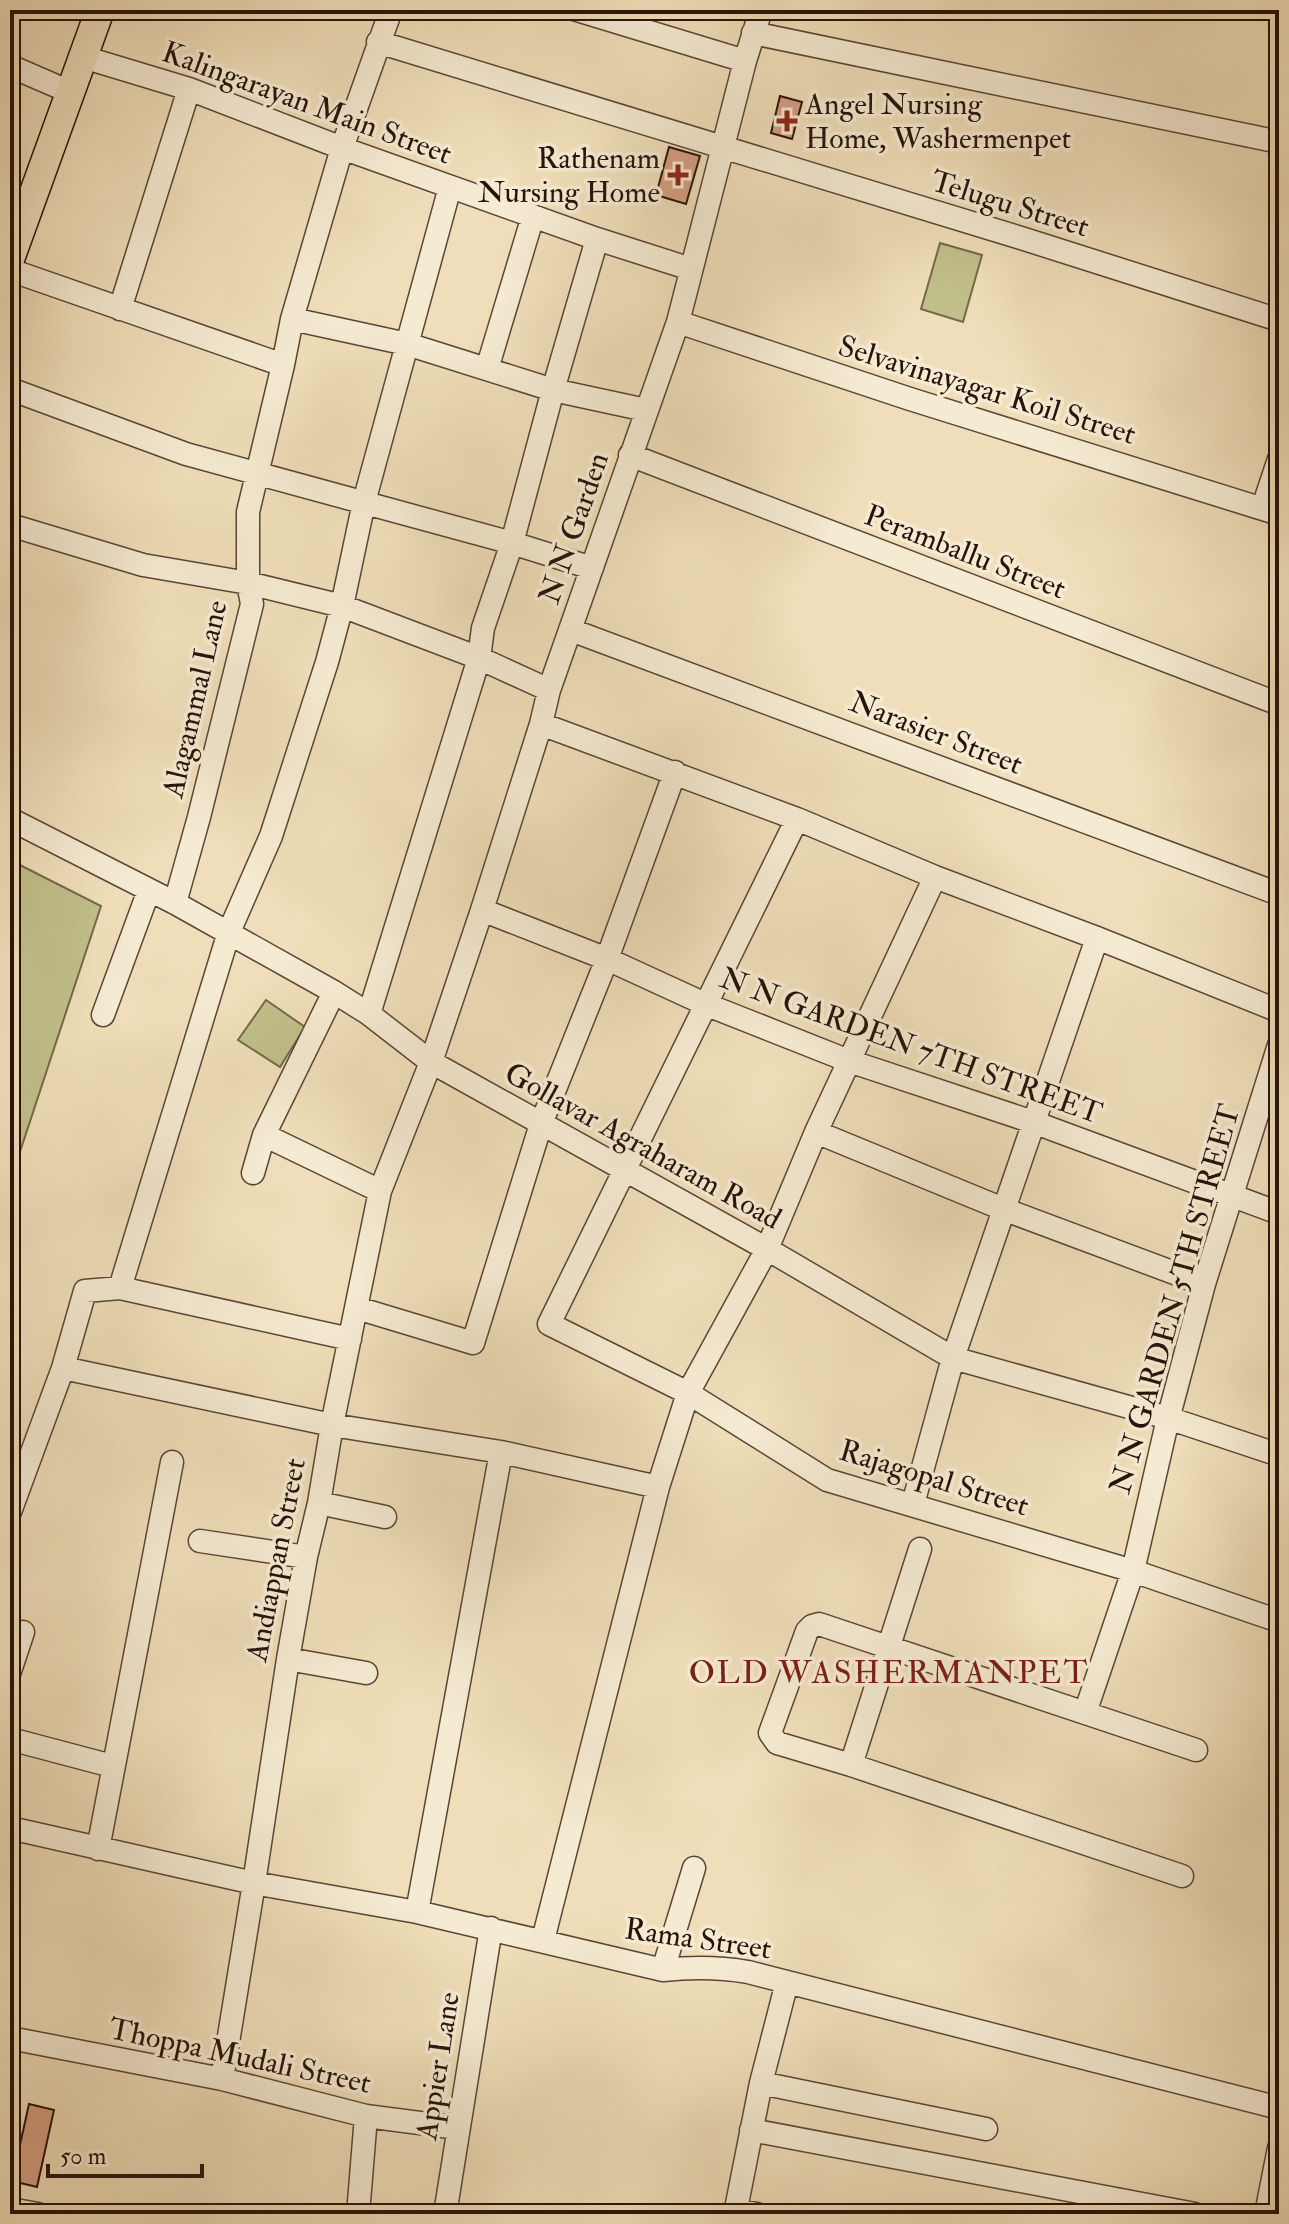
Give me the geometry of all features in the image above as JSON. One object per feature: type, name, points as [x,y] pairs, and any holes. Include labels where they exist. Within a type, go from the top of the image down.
[{"type":"main road","points":[[10,259],[100,10]]},
{"type":"street","name":"Alagammal Lane","points":[[175,903],[252,604],[248,583],[248,512],[292,319],[342,148],[391,10]]},
{"type":"street","points":[[577,10],[745,61]]},
{"type":"street","name":"N N Garden","points":[[431,1062],[541,724],[549,690],[678,322],[761,10]]},
{"type":"street","points":[[753,33],[1279,142]]},
{"type":"street","name":"Telugu Street","points":[[378,42],[1279,320]]},
{"type":"street","name":"Kalingarayan Main Street","points":[[83,57],[189,89],[450,187],[691,269]]},
{"type":"street","points":[[10,66],[70,92]]},
{"type":"street","points":[[120,309],[189,89]]},
{"type":"street","points":[[120,1288],[229,932],[271,836],[327,662],[364,502],[450,187]]},
{"type":"street","points":[[487,369],[533,216]]},
{"type":"street","points":[[369,1014],[479,658],[483,628],[512,543],[597,239]]},
{"type":"street","points":[[10,270],[283,365]]},
{"type":"street","points":[[292,319],[407,344],[553,390],[646,410]]},
{"type":"street","name":"Selvavinayagar Koil Street","points":[[678,322],[910,399],[1271,511]]},
{"type":"street","points":[[10,389],[186,454],[512,543],[592,568]]},
{"type":"street","name":"Peramballu Street","points":[[630,455],[1279,704]]},
{"type":"street","points":[[1271,511],[1279,459]]},
{"type":"street","points":[[10,525],[143,565],[248,583],[342,606],[479,658],[549,690]]},
{"type":"street","name":"Narasier Street","points":[[571,630],[1279,894]]},
{"type":"street","points":[[541,724],[797,819],[935,877],[1279,1011]]},
{"type":"street","points":[[357,1308],[473,1343],[541,1124],[607,959],[675,772]]},
{"type":"street","name":"Gollavar Agraharam Road","points":[[10,819],[175,903],[334,992],[369,1014],[431,1062],[767,1249],[953,1358],[1168,1418],[1279,1455]]},
{"type":"street","points":[[623,1170],[797,819]]},
{"type":"street","points":[[543,1940],[658,1487],[688,1393],[767,1249],[816,1132],[935,877]]},
{"type":"street","points":[[103,1015],[149,890]]},
{"type":"street","name":"N N GARDEN 7TH STREET","points":[[482,910],[849,1061],[1033,1122],[1279,1213]]},
{"type":"street","points":[[913,1504],[953,1358],[1097,938]]},
{"type":"street","points":[[253,1173],[264,1135],[334,992]]},
{"type":"street","name":"N N GARDEN 5TH STREET","points":[[1085,1713],[1133,1571],[1168,1418],[1204,1284],[1279,1045]]},
{"type":"street","name":"Andiappan Street","points":[[222,2079],[306,1557],[380,1191],[431,1062]]},
{"type":"street","points":[[816,1132],[1003,1209],[1204,1284]]},
{"type":"street","points":[[264,1135],[380,1191]]},
{"type":"street","name":"Rajagopal Street","points":[[623,1170],[549,1324],[688,1393],[827,1480],[1133,1571],[1279,1621]]},
{"type":"street","points":[[10,1512],[63,1368],[85,1291],[120,1288],[350,1339]]},
{"type":"street","points":[[63,1368],[332,1425],[501,1452],[658,1487]]},
{"type":"street","points":[[417,1912],[501,1452]]},
{"type":"street","points":[[98,1849],[172,1462]]},
{"type":"street","points":[[319,1503],[385,1517]]},
{"type":"street","points":[[200,1541],[306,1557]]},
{"type":"street","points":[[851,1765],[920,1549]]},
{"type":"street","points":[[1182,1876],[777,1743],[770,1733],[807,1631],[819,1624],[1196,1750]]},
{"type":"street","points":[[10,1671],[23,1632]]},
{"type":"street","points":[[288,1659],[366,1673]]},
{"type":"street","points":[[10,1739],[112,1766]]},
{"type":"street","name":"Rama Street","points":[[10,1828],[254,1883],[491,1928],[663,1970],[718,1967],[748,1972],[1279,2108]]},
{"type":"street","points":[[663,1970],[694,1868]]},
{"type":"street","name":"Appier Lane","points":[[445,2214],[491,1928]]},
{"type":"street","points":[[743,2213],[751,2130],[787,1982]]},
{"type":"street","name":"Thoppa Mudali Street","points":[[10,2038],[222,2079],[366,2116],[458,2128]]},
{"type":"street","points":[[761,2083],[986,2129]]},
{"type":"street","points":[[358,2214],[366,2116]]},
{"type":"street","points":[[751,2130],[1195,2214]]},
{"type":"street","points":[[1266,2214],[1279,2148]]},
{"type":"street","points":[[10,2209],[38,2214]]},
{"type":"shaded area","points":[[940,243],[982,255],[963,322],[921,309]]},
{"type":"shaded area","points":[[10,860],[101,906],[13,1173],[10,1172]]},
{"type":"shaded area","points":[[266,1000],[305,1027],[280,1067],[238,1040]]},
{"type":"building","points":[[780,96],[802,102],[792,139],[771,133]]},
{"type":"building","points":[[669,147],[700,156],[686,204],[656,195]]},
{"type":"building","points":[[29,2104],[54,2110],[37,2187],[12,2181]]},
{"type":"place","name":"Angel Nursing Home, Washermenpet","points":[[787,121]]},
{"type":"place","name":"Rathenam Nursing Home","points":[[678,175]]},
{"type":"district","name":"OLD WASHERMANPET","points":[[889,1673]]}]
